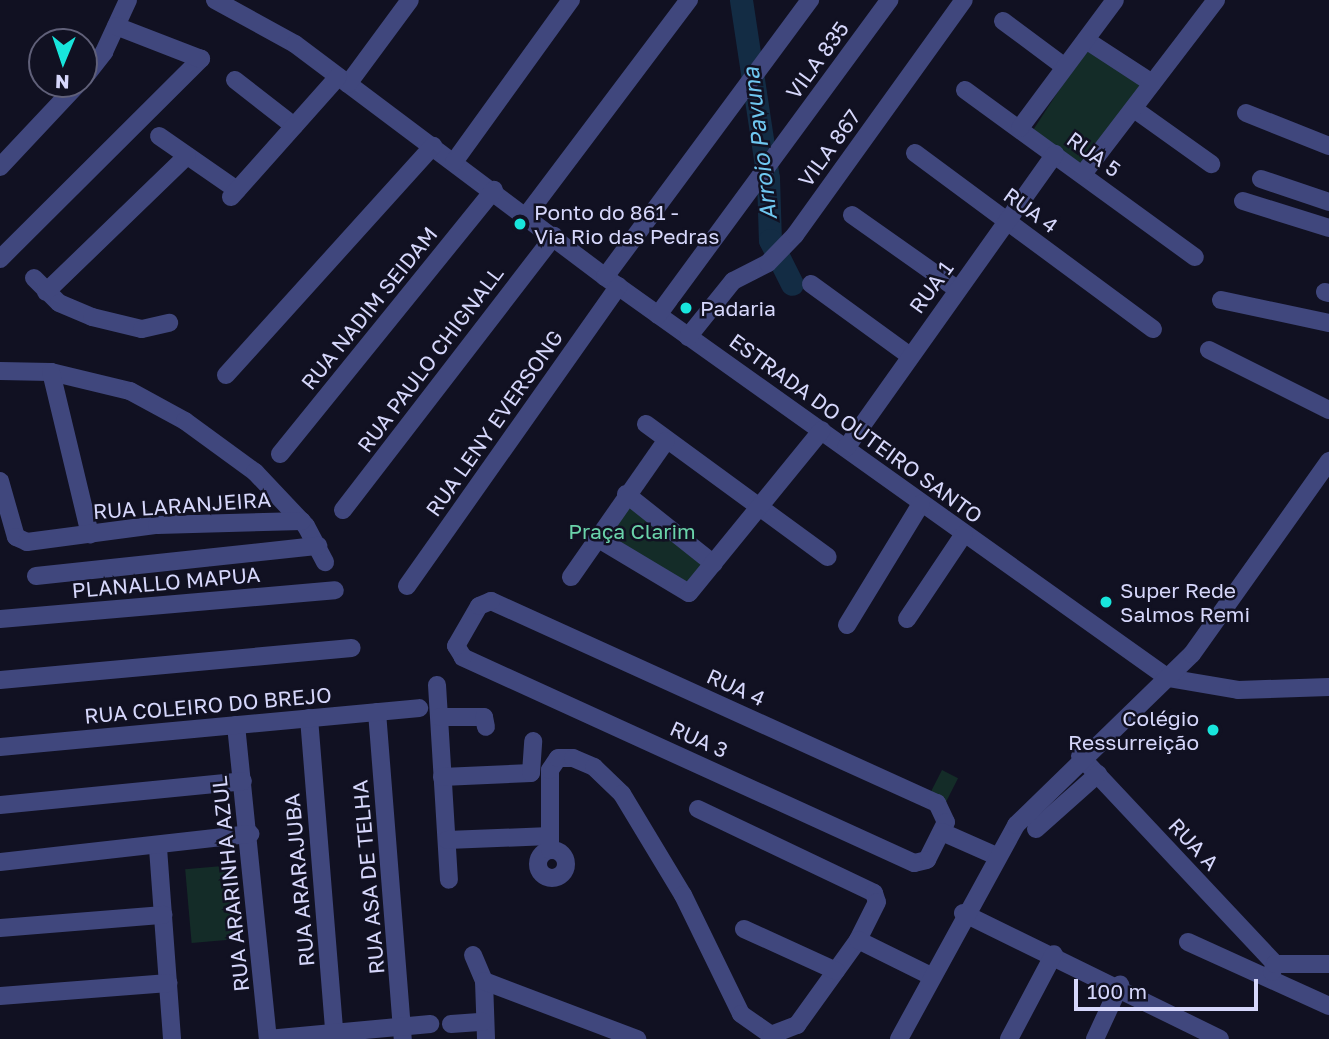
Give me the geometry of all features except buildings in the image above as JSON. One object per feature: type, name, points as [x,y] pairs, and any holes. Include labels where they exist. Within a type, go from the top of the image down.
[{"type":"street","points":[[98,55],[128,0]]},
{"type":"street","name":"ESTRADA DO OUTEIRO SANTO","points":[[215,0],[277,32],[494,190],[612,282],[1167,678],[1238,690],[1329,687]]},
{"type":"street","points":[[159,136],[234,193],[294,126],[343,81],[410,0]]},
{"type":"street","points":[[454,162],[571,0]]},
{"type":"street","points":[[526,216],[689,0]]},
{"type":"street","name":"RUA LENY EVERSONG","points":[[407,586],[612,282],[747,86],[810,0]]},
{"type":"street","name":"VILA 835","points":[[658,315],[889,0]]},
{"type":"street","name":"VILA 867","points":[[688,337],[733,281],[768,263],[783,250],[964,0]]},
{"type":"street","points":[[1020,128],[1115,0]]},
{"type":"street","points":[[1083,174],[1216,0]]},
{"type":"street","points":[[1003,21],[1065,67]]},
{"type":"street","points":[[0,259],[201,60],[116,26]]},
{"type":"street","points":[[1086,40],[1153,83]]},
{"type":"street","points":[[235,80],[294,126]]},
{"type":"street","name":"RUA 5","points":[[965,90],[1195,257]]},
{"type":"street","points":[[0,166],[65,98]]},
{"type":"street","points":[[1134,108],[1211,163]]},
{"type":"street","points":[[1247,113],[1329,146]]},
{"type":"street","points":[[226,375],[433,146]]},
{"type":"street","name":"RUA 4","points":[[915,153],[1153,329]]},
{"type":"street","name":"RUA 1","points":[[846,448],[1055,154]]},
{"type":"street","points":[[46,292],[187,156]]},
{"type":"street","points":[[1261,179],[1329,202]]},
{"type":"street","name":"RUA NADIM SEIDAM","points":[[280,454],[494,190]]},
{"type":"street","points":[[1243,201],[1329,228]]},
{"type":"street","points":[[852,215],[957,289]]},
{"type":"street","name":"RUA PAULO CHIGNALL","points":[[343,510],[554,236]]},
{"type":"street","points":[[34,278],[46,292],[73,310],[127,327],[169,323]]},
{"type":"street","points":[[811,284],[910,356]]},
{"type":"street","points":[[1221,300],[1329,323]]},
{"type":"street","points":[[1209,351],[1329,410]]},
{"type":"street","points":[[0,371],[51,372],[131,391],[185,421],[236,454],[302,521],[322,554],[36,576]]},
{"type":"street","points":[[51,372],[89,534]]},
{"type":"street","points":[[646,424],[828,557]]},
{"type":"street","points":[[597,538],[685,593],[714,564],[822,430]]},
{"type":"street","points":[[571,577],[626,494],[666,441]]},
{"type":"street","points":[[899,1039],[994,855],[1080,756],[1167,678],[1209,632],[1329,461]]},
{"type":"street","name":"RUA LARANJEIRA","points":[[0,481],[23,542],[89,534],[302,521]]},
{"type":"street","points":[[626,494],[714,564]]},
{"type":"street","points":[[847,625],[921,504]]},
{"type":"street","points":[[907,619],[964,534]]},
{"type":"street","name":"PLANALLO MAPUA","points":[[0,618],[335,590]]},
{"type":"street","name":"RUA 4","points":[[456,646],[482,602],[496,603],[879,774],[937,803],[944,827]]},
{"type":"street","name":"RUA 3","points":[[456,646],[463,657],[914,863],[927,860],[944,827]]},
{"type":"street","points":[[0,680],[352,648]]},
{"type":"street","points":[[436,685],[449,880]]},
{"type":"street","name":"RUA COLEIRO DO BREJO","points":[[0,747],[419,708]]},
{"type":"street","name":"RUA ASA DE TELHA","points":[[377,712],[403,1033]]},
{"type":"street","points":[[440,717],[484,717],[486,727]]},
{"type":"street","name":"RUA ARARAJUBA","points":[[309,718],[335,1036]]},
{"type":"street","name":"RUA ARARINHA AZUL","points":[[236,725],[250,834],[268,1039]]},
{"type":"street","points":[[442,777],[531,773],[533,741]]},
{"type":"street","name":"RUA A","points":[[1080,756],[1272,972]]},
{"type":"street","points":[[447,839],[550,843],[552,763],[573,758],[608,778],[648,833],[729,994],[756,1028],[788,1032],[859,940],[877,902],[874,893],[698,809]]},
{"type":"street","points":[[1036,829],[1098,774]]},
{"type":"street","points":[[0,805],[243,781]]},
{"type":"street","points":[[944,827],[994,855]]},
{"type":"street","points":[[0,862],[158,848],[250,834]]},
{"type":"street","points":[[158,848],[172,1039]]},
{"type":"street","points":[[963,913],[1120,985],[1220,1039]]},
{"type":"street","points":[[0,928],[163,915]]},
{"type":"street","points":[[744,929],[836,971]]},
{"type":"street","points":[[859,940],[931,976]]},
{"type":"street","points":[[1188,942],[1272,972],[1329,1006]]},
{"type":"street","points":[[1009,1039],[1054,954]]},
{"type":"street","points":[[451,1024],[484,1031],[484,981],[473,956]]},
{"type":"street","points":[[1272,972],[1329,964]]},
{"type":"street","points":[[484,981],[637,1039]]},
{"type":"street","points":[[0,996],[169,983]]},
{"type":"street","points":[[1095,1039],[1120,985]]},
{"type":"street","points":[[268,1039],[403,1033],[430,1024]]},
{"type":"green space","points":[[1087,47],[1143,83],[1088,168],[1032,132]]},
{"type":"green space","name":"Praça Clarim","points":[[626,494],[714,564],[693,590],[597,538]]},
{"type":"green space","points":[[942,770],[958,778],[944,805],[928,797]]},
{"type":"green space","points":[[234,865],[240,939],[192,943],[185,869]]},
{"type":"waterway","name":"Arroio Pavuna","points":[[741,0],[768,178],[770,240],[792,284]]},
{"type":"place","name":"Ponto do 861 - Via Rio das Pedras","points":[[520,224]]},
{"type":"place","name":"Padaria","points":[[686,308]]},
{"type":"place","name":"Super Rede Salmos Remi","points":[[1106,602]]},
{"type":"place","name":"Colégio Ressurreição","points":[[1213,730]]}]
